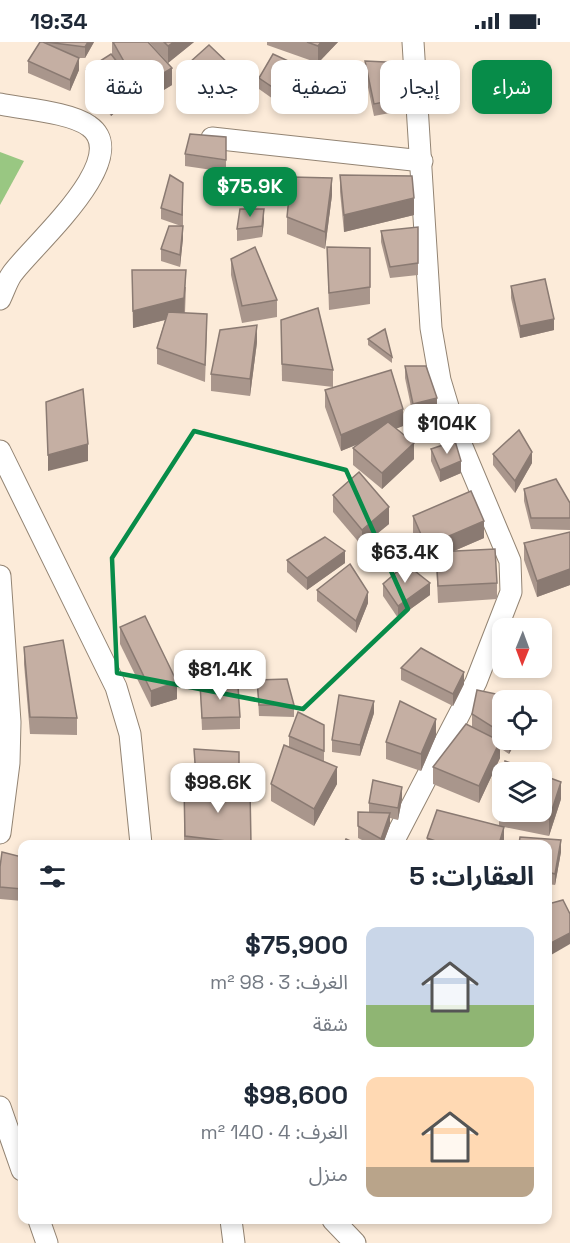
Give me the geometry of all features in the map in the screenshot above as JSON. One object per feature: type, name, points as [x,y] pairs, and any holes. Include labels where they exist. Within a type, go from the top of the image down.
[{"type":"street","points":[[394,840],[476,682],[511,592],[510,561],[455,430],[440,380],[431,328],[413,42]]},
{"type":"street","points":[[0,104],[85,123],[98,135],[101,149],[96,168],[79,198],[12,275],[0,299]]},
{"type":"street","points":[[212,138],[422,161]]},
{"type":"street","points":[[0,451],[116,687],[130,734],[141,840]]},
{"type":"street","points":[[0,576],[10,722],[9,763],[0,833]]},
{"type":"street","points":[[0,1107],[18,1159]]},
{"type":"street","points":[[40,1224],[47,1243]]},
{"type":"street","points":[[232,1224],[234,1243]]},
{"type":"street","points":[[337,1224],[355,1243]]},
{"type":"highlighted area","points":[[194,431],[346,470],[408,609],[303,709],[117,673],[112,558]]},
{"type":"green space","points":[[0,152],[24,161],[0,205]]},
{"type":"building","points":[[40,42],[79,58],[70,80],[28,61]]},
{"type":"building","points":[[46,42],[88,42],[85,47]]},
{"type":"building","points":[[113,42],[148,42],[172,68],[164,73],[164,60],[123,60]]},
{"type":"building","points":[[307,42],[321,42],[318,46]]},
{"type":"building","points":[[209,45],[225,60],[192,60]]},
{"type":"building","points":[[111,54],[116,60],[102,60]]},
{"type":"building","points":[[273,54],[286,60],[271,60],[271,86],[259,78]]},
{"type":"building","points":[[368,61],[380,62],[380,103],[374,104],[368,75]]},
{"type":"building","points":[[190,134],[226,137],[226,160],[185,154]]},
{"type":"building","points":[[170,175],[183,183],[182,215],[161,208]]},
{"type":"building","points":[[340,175],[412,176],[414,198],[344,215]]},
{"type":"building","points":[[291,177],[332,178],[325,232],[287,217]]},
{"type":"building","points":[[240,209],[264,209],[262,226],[237,229]]},
{"type":"building","points":[[169,226],[183,226],[180,255],[161,249]]},
{"type":"building","points":[[418,227],[418,263],[390,267],[381,231]]},
{"type":"building","points":[[255,247],[277,300],[242,306],[231,259]]},
{"type":"building","points":[[327,247],[370,248],[370,287],[329,293]]},
{"type":"building","points":[[132,270],[186,270],[184,298],[133,311]]},
{"type":"building","points":[[545,279],[554,319],[520,326],[511,286]]},
{"type":"building","points":[[318,308],[333,370],[282,364],[281,320]]},
{"type":"building","points":[[168,312],[207,314],[205,365],[157,348]]},
{"type":"building","points":[[257,325],[250,379],[211,374],[220,330]]},
{"type":"building","points":[[385,329],[392,357],[368,339]]},
{"type":"building","points":[[405,366],[426,366],[437,398],[413,404]]},
{"type":"building","points":[[391,370],[403,409],[341,435],[325,390]]},
{"type":"building","points":[[83,389],[88,444],[48,455],[46,402]]},
{"type":"building","points":[[388,422],[414,443],[382,473],[353,448]]},
{"type":"building","points":[[519,430],[532,452],[515,481],[493,454]]},
{"type":"building","points":[[455,441],[461,461],[440,470],[431,449]]},
{"type":"building","points":[[359,472],[389,507],[362,530],[333,495]]},
{"type":"building","points":[[556,479],[570,503],[570,518],[531,518],[524,489]]},
{"type":"building","points":[[471,491],[484,521],[426,546],[413,516]]},
{"type":"building","points":[[570,532],[570,569],[537,581],[524,543]]},
{"type":"building","points":[[325,537],[345,551],[307,578],[287,560]]},
{"type":"building","points":[[495,549],[497,583],[438,586],[436,552]]},
{"type":"building","points":[[350,564],[368,592],[356,621],[317,590]]},
{"type":"building","points":[[406,564],[430,583],[398,606],[383,584]]},
{"type":"building","points":[[145,616],[177,682],[151,691],[120,627]]},
{"type":"building","points":[[63,640],[77,718],[30,717],[24,647]]},
{"type":"building","points":[[421,648],[464,672],[453,694],[401,668]]},
{"type":"building","points":[[287,679],[294,705],[259,705],[257,680]]},
{"type":"building","points":[[200,684],[238,686],[240,717],[202,718]]},
{"type":"building","points":[[477,690],[492,693],[492,727],[472,714]]},
{"type":"building","points":[[339,695],[374,701],[360,745],[332,740]]},
{"type":"building","points":[[400,701],[436,719],[421,754],[386,742]]},
{"type":"building","points":[[298,712],[324,725],[324,751],[289,736]]},
{"type":"building","points":[[466,724],[492,737],[492,750],[496,750],[479,786],[433,767]]},
{"type":"building","points":[[284,745],[337,767],[314,809],[271,784]]},
{"type":"building","points":[[194,749],[239,752],[239,788],[196,776]]},
{"type":"building","points":[[552,779],[561,782],[552,810]]},
{"type":"building","points":[[373,780],[402,787],[398,808],[369,803]]},
{"type":"building","points":[[184,786],[250,790],[251,840],[218,840],[185,836]]},
{"type":"building","points":[[437,810],[504,827],[500,840],[433,840],[427,838]]},
{"type":"building","points":[[358,812],[390,813],[381,839],[358,826]]},
{"type":"building","points":[[520,837],[561,840],[555,874],[552,873],[552,840],[520,840]]},
{"type":"building","points":[[2,852],[18,856],[18,889],[0,887]]},
{"type":"building","points":[[563,900],[570,914],[570,933],[552,942],[552,903]]}]
